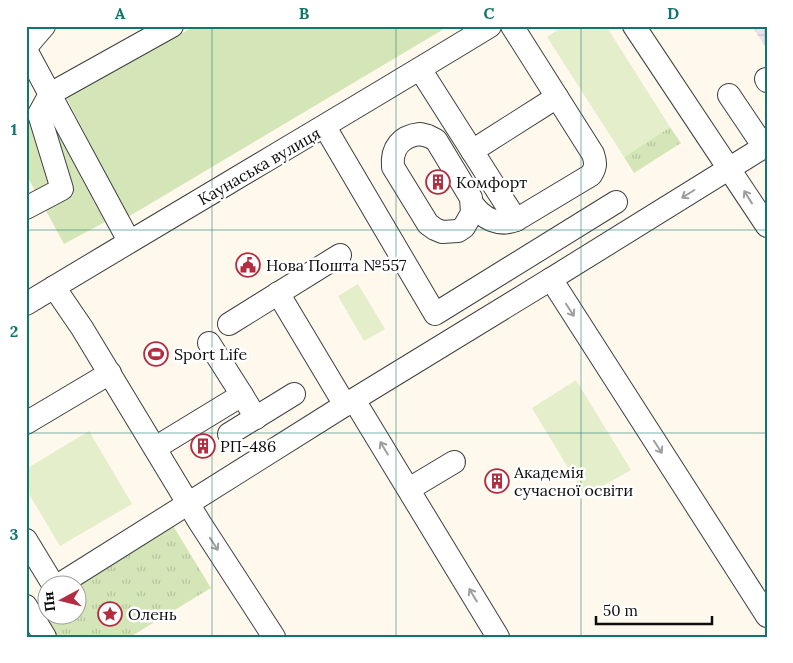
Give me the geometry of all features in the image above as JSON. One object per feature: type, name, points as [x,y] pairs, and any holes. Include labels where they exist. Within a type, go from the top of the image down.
[{"type":"street","points":[[44,26],[26,48],[129,241]]},
{"type":"street","points":[[26,208],[62,189],[39,114],[50,94],[172,26]]},
{"type":"street","name":"Каунаська вулиця","points":[[26,304],[129,241],[325,127],[490,26]]},
{"type":"street","points":[[473,205],[481,215],[490,220],[506,223],[516,220],[587,178],[595,169],[596,162],[593,154],[512,26]]},
{"type":"street","points":[[634,26],[767,226]]},
{"type":"street","points":[[420,69],[516,220]]},
{"type":"street","points":[[72,576],[765,146],[729,95]]},
{"type":"street","points":[[472,151],[557,97]]},
{"type":"street","points":[[325,127],[435,314],[616,202]]},
{"type":"street","points":[[229,324],[340,255]]},
{"type":"street","points":[[551,279],[767,616]]},
{"type":"street","points":[[54,287],[110,373],[188,503],[274,637]]},
{"type":"street","points":[[278,293],[409,489],[498,637]]},
{"type":"street","points":[[210,344],[256,418]]},
{"type":"street","points":[[26,423],[110,373]]},
{"type":"street","points":[[230,434],[294,394]]},
{"type":"street","points":[[155,448],[242,395]]},
{"type":"street","points":[[409,489],[454,462]]},
{"type":"street","points":[[26,540],[49,576]]},
{"type":"street","points":[[38,598],[26,605],[45,637]]},
{"type":"shaded area","points":[[752,26],[767,26],[767,49]]},
{"type":"green space","points":[[195,26],[449,26],[128,217],[66,97]]},
{"type":"green space","points":[[564,26],[606,26],[670,127],[624,157],[547,37]]},
{"type":"green space","points":[[44,108],[105,222],[64,244],[26,174],[26,115]]},
{"type":"green space","points":[[670,127],[681,143],[634,173],[624,157]]},
{"type":"green space","points":[[358,284],[385,329],[364,341],[338,296]]},
{"type":"green space","points":[[576,380],[631,470],[585,496],[532,408]]},
{"type":"green space","points":[[89,431],[132,504],[60,546],[26,489],[26,469]]},
{"type":"green space","points":[[172,524],[211,588],[130,637],[26,637],[26,613],[38,606],[38,626],[88,626],[88,579]]},
{"type":"place","name":"Комфорт","points":[[438,182]]},
{"type":"place","name":"Нова Пошта №557","points":[[248,265]]},
{"type":"place","name":"Sport Life","points":[[156,354]]},
{"type":"place","name":"РП-486","points":[[203,446]]},
{"type":"place","name":"Академія сучасної освіти","points":[[497,481]]},
{"type":"place","name":"Олень","points":[[110,614]]}]
